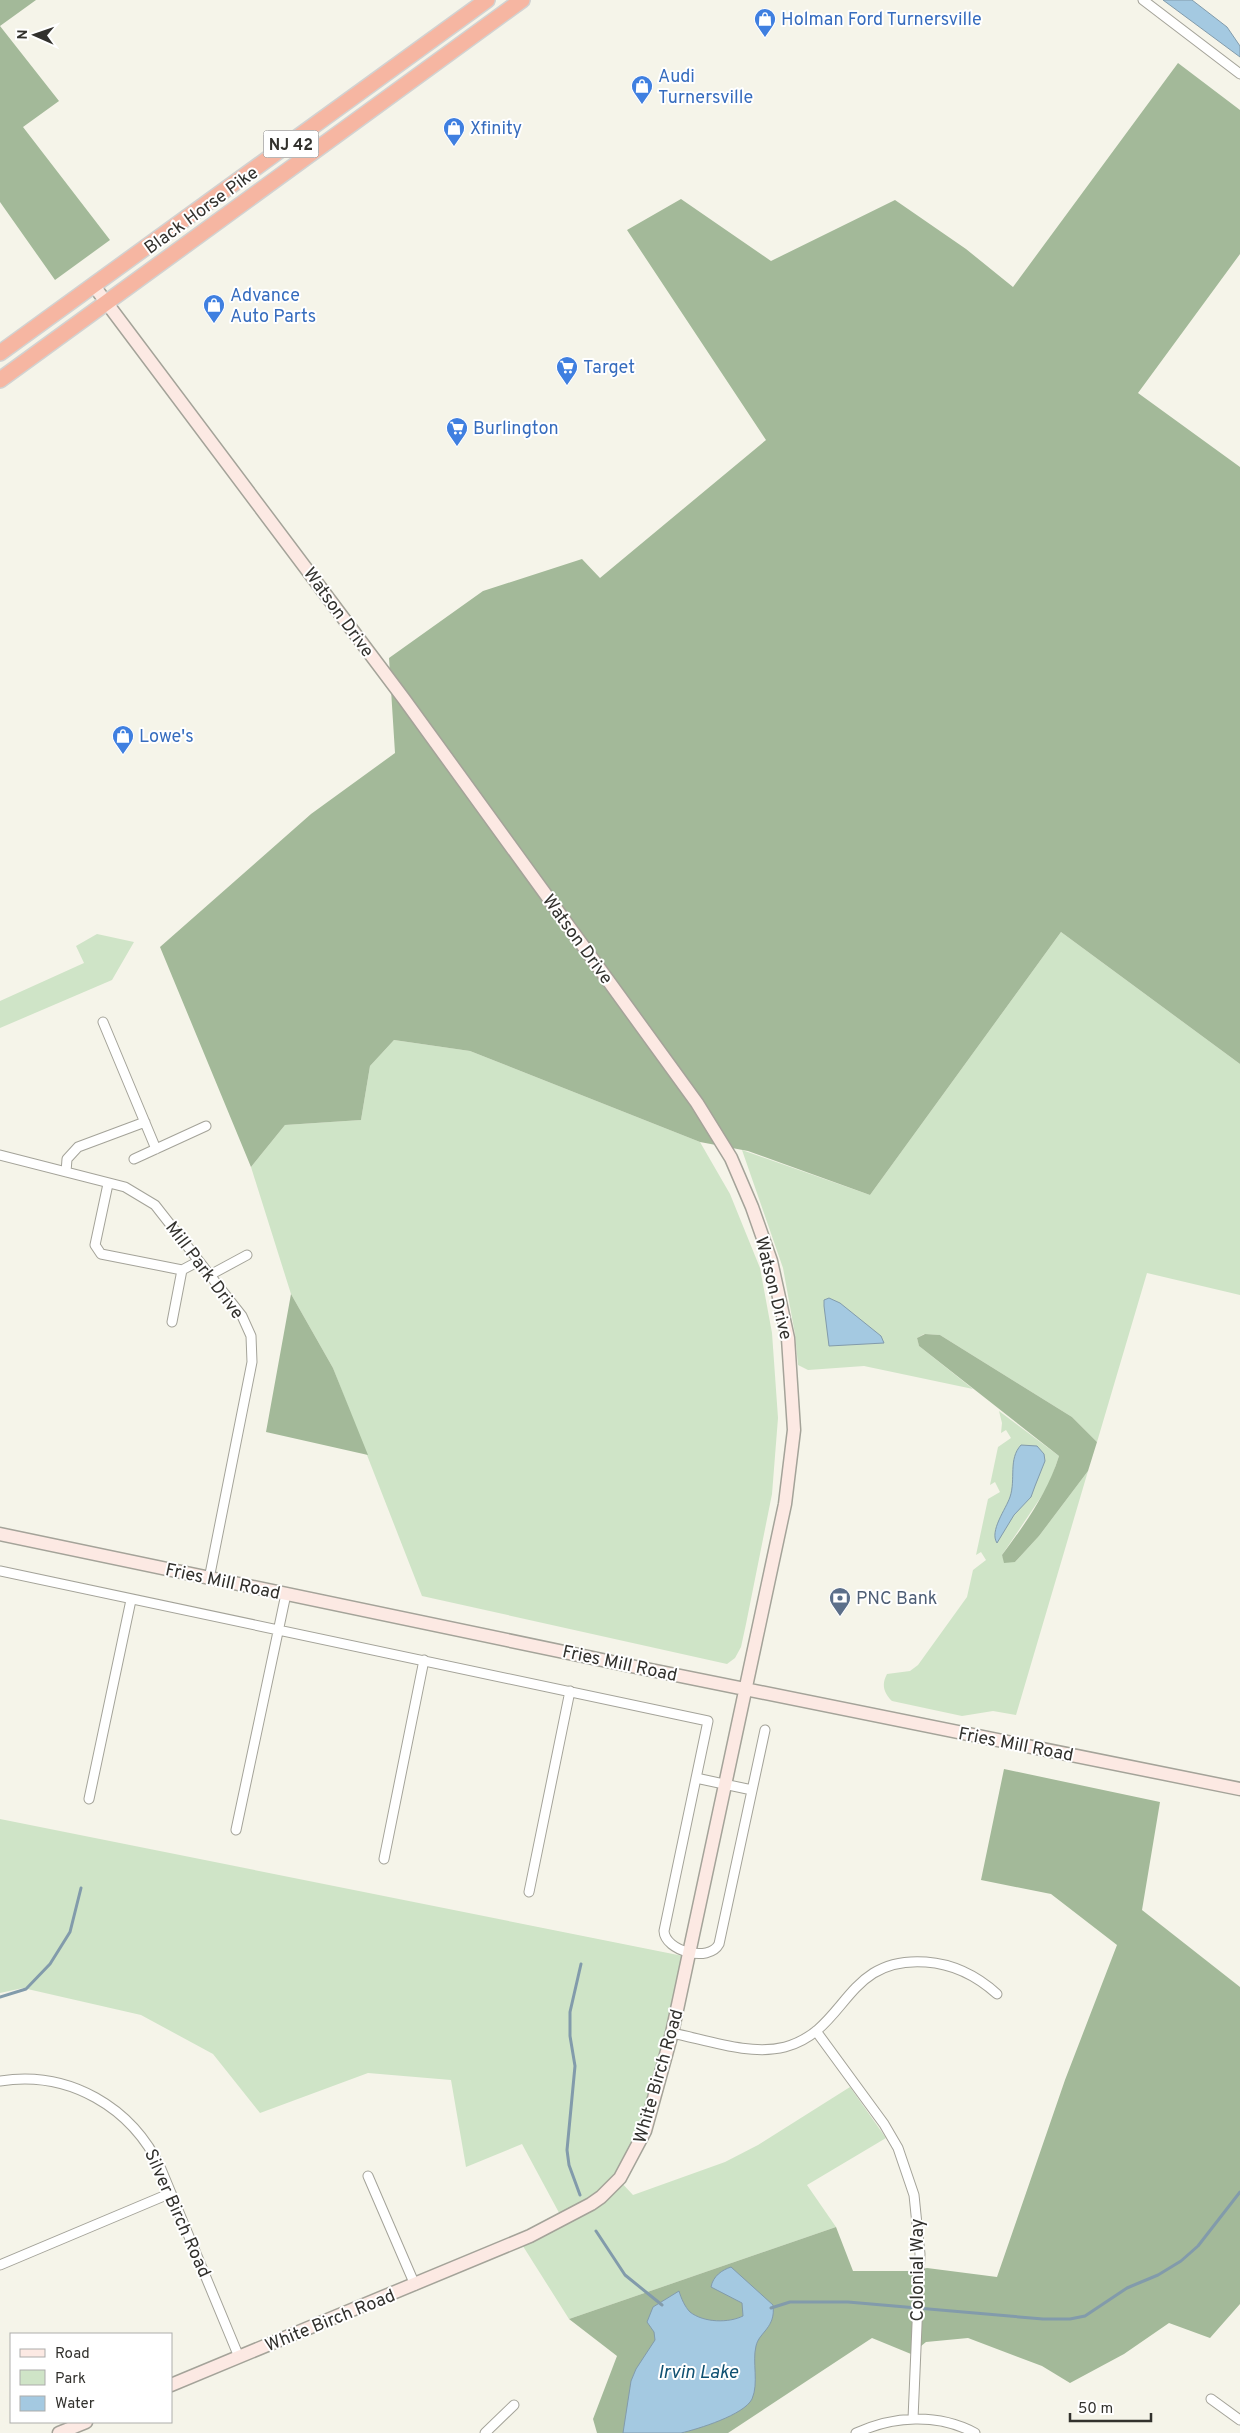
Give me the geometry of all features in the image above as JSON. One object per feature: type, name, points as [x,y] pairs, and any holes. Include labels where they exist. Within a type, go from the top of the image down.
[{"type":"highway","name":"Black Horse Pike","points":[[0,354],[487,0]]},
{"type":"highway","points":[[478,32],[513,0]]},
{"type":"highway","name":"Black Horse Pike","points":[[0,380],[522,0]]},
{"type":"street","points":[[1143,0],[1240,74]]},
{"type":"street","name":"Watson Drive","points":[[94,286],[404,700],[697,1103],[732,1158],[771,1261],[788,1338],[794,1430],[786,1504],[746,1690]]},
{"type":"street","points":[[103,1022],[156,1149]]},
{"type":"street","points":[[66,1172],[67,1159],[78,1147],[145,1122]]},
{"type":"street","points":[[134,1159],[206,1126]]},
{"type":"street","name":"Mill Park Drive","points":[[0,1155],[125,1187],[155,1205],[242,1316],[251,1336],[252,1362],[209,1579]]},
{"type":"street","points":[[108,1184],[96,1245],[101,1254],[182,1270],[199,1261]]},
{"type":"street","points":[[210,1275],[247,1256]]},
{"type":"street","points":[[172,1322],[182,1270]]},
{"type":"street","name":"Fries Mill Road","points":[[0,1534],[746,1690],[1240,1789]]},
{"type":"street","points":[[0,1571],[708,1721],[664,1931],[664,1938],[668,1943],[690,1952],[706,1954],[717,1948],[719,1944],[765,1730]]},
{"type":"street","points":[[236,1830],[286,1594]]},
{"type":"street","points":[[89,1799],[130,1600]]},
{"type":"street","points":[[384,1859],[424,1660]]},
{"type":"street","name":"White Birch Road","points":[[172,2385],[415,2285],[549,2227],[601,2197],[620,2178],[640,2143],[672,2033],[746,1690]]},
{"type":"street","points":[[530,1892],[570,1691]]},
{"type":"street","points":[[696,1778],[752,1790]]},
{"type":"street","points":[[672,2033],[743,2048],[766,2049],[795,2044],[816,2031],[866,1977],[892,1964],[918,1962],[947,1965],[976,1976],[997,1994]]},
{"type":"street","name":"Colonial Way","points":[[816,2031],[884,2124],[903,2160],[914,2195],[919,2226],[918,2312],[913,2419]]},
{"type":"street","name":"Silver Birch Road","points":[[0,2081],[42,2079],[66,2085],[101,2099],[127,2120],[147,2142],[171,2193],[239,2357]]},
{"type":"street","points":[[368,2176],[415,2285]]},
{"type":"street","points":[[0,2264],[171,2193]]},
{"type":"street","points":[[1211,2399],[1240,2420]]},
{"type":"street","points":[[485,2433],[514,2405]]},
{"type":"street","points":[[856,2433],[879,2423],[913,2419],[951,2424],[975,2433]]},
{"type":"street","points":[[68,2431],[84,2423]]},
{"type":"green space","points":[[0,0],[36,0],[0,26]]},
{"type":"green space","points":[[0,26],[59,101],[23,127],[110,240],[55,280],[0,202]]},
{"type":"green space","points":[[1178,63],[1240,110],[1240,254],[1138,393],[1240,467],[1240,1064],[1061,932],[870,1195],[748,1151],[700,1142],[470,1051],[394,1040],[370,1066],[361,1120],[285,1125],[251,1167],[160,947],[311,814],[395,753],[389,658],[483,591],[582,559],[600,578],[766,440],[627,230],[681,199],[771,261],[895,200],[966,249],[1013,287]]},
{"type":"green space","points":[[1061,932],[1240,1064],[1240,1295],[1147,1273],[1097,1442],[1072,1417],[940,1335],[924,1334],[917,1338],[919,1346],[973,1389],[864,1366],[808,1370],[798,1365],[795,1334],[783,1268],[742,1150],[870,1195]]},
{"type":"green space","points":[[97,934],[134,942],[112,980],[0,1028],[0,1001],[84,963],[76,946]]},
{"type":"green space","points":[[394,1040],[470,1051],[700,1142],[730,1194],[760,1268],[772,1333],[778,1418],[772,1494],[746,1624],[741,1647],[735,1658],[727,1664],[422,1596],[333,1368],[291,1294],[251,1167],[285,1125],[361,1120],[370,1066]]},
{"type":"green space","points":[[291,1294],[333,1368],[368,1455],[266,1432]]},
{"type":"green space","points":[[925,1334],[940,1335],[1072,1417],[1097,1442],[1088,1471],[1039,1536],[1015,1562],[1004,1563],[1002,1555],[1042,1496],[1059,1456],[919,1346],[917,1338]]},
{"type":"green space","points":[[999,1411],[1059,1456],[1049,1485],[1002,1555],[1005,1562],[1015,1562],[1039,1536],[1088,1471],[1016,1715],[993,1711],[962,1716],[892,1701],[884,1689],[887,1674],[910,1671],[918,1665],[967,1597],[973,1570],[986,1560],[981,1552],[976,1555],[988,1499],[1000,1492],[995,1482],[990,1485],[998,1447],[1011,1438],[1006,1430],[1001,1433],[1002,1423]]},
{"type":"green space","points":[[1004,1769],[1160,1802],[1142,1910],[1240,1987],[1240,2304],[1210,2338],[1169,2323],[1124,2354],[1070,2383],[1042,2366],[968,2338],[926,2342],[911,2354],[872,2338],[728,2433],[680,2433],[752,2399],[632,2433],[597,2433],[593,2419],[617,2356],[569,2319],[836,2227],[853,2271],[910,2271],[927,2268],[997,2277],[1065,2080],[1117,1945],[1051,1894],[981,1880]]},
{"type":"green space","points":[[0,1819],[688,1957],[651,2120],[619,2180],[633,2195],[725,2162],[758,2145],[850,2087],[886,2138],[807,2185],[836,2227],[569,2319],[521,2243],[564,2222],[522,2144],[466,2167],[451,2080],[368,2073],[260,2113],[213,2054],[141,2015],[23,1988],[0,1993]]},
{"type":"water","points":[[1163,0],[1192,0],[1227,27],[1240,46],[1240,57]]},
{"type":"water","points":[[829,1298],[840,1303],[881,1336],[884,1343],[829,1346],[824,1300]]},
{"type":"water","points":[[1021,1445],[1037,1446],[1044,1454],[1045,1461],[1031,1497],[1014,1515],[997,1543],[995,1532],[1010,1497],[1013,1463]]},
{"type":"water","name":"Irvin Lake","points":[[731,2267],[773,2305],[770,2324],[756,2346],[755,2386],[752,2399],[747,2405],[731,2416],[689,2431],[681,2433],[623,2433],[631,2381],[636,2369],[655,2340],[654,2332],[647,2322],[653,2307],[679,2291],[688,2310],[696,2316],[709,2320],[724,2321],[743,2316],[742,2303],[711,2287],[718,2274]]},
{"type":"waterway","points":[[0,1997],[26,1989],[50,1964],[70,1932],[81,1888]]},
{"type":"waterway","points":[[580,2195],[569,2165],[567,2150],[575,2066],[570,2036],[570,2012],[581,1964]]},
{"type":"waterway","points":[[771,2308],[790,2302],[848,2302],[1043,2319],[1070,2319],[1085,2316],[1127,2288],[1158,2275],[1181,2261],[1198,2246],[1240,2192]]},
{"type":"waterway","points":[[596,2231],[625,2275],[662,2305]]},
{"type":"place","name":"Holman Ford Turnersville","points":[[765,38]]},
{"type":"place","name":"Audi Turnersville","points":[[642,105]]},
{"type":"place","name":"Xfinity","points":[[454,147]]},
{"type":"place","name":"Advance Auto Parts","points":[[214,324]]},
{"type":"place","name":"Target","points":[[567,386]]},
{"type":"place","name":"Burlington","points":[[457,447]]},
{"type":"place","name":"Lowe's","points":[[123,755]]},
{"type":"place","name":"PNC Bank","points":[[840,1617]]}]
